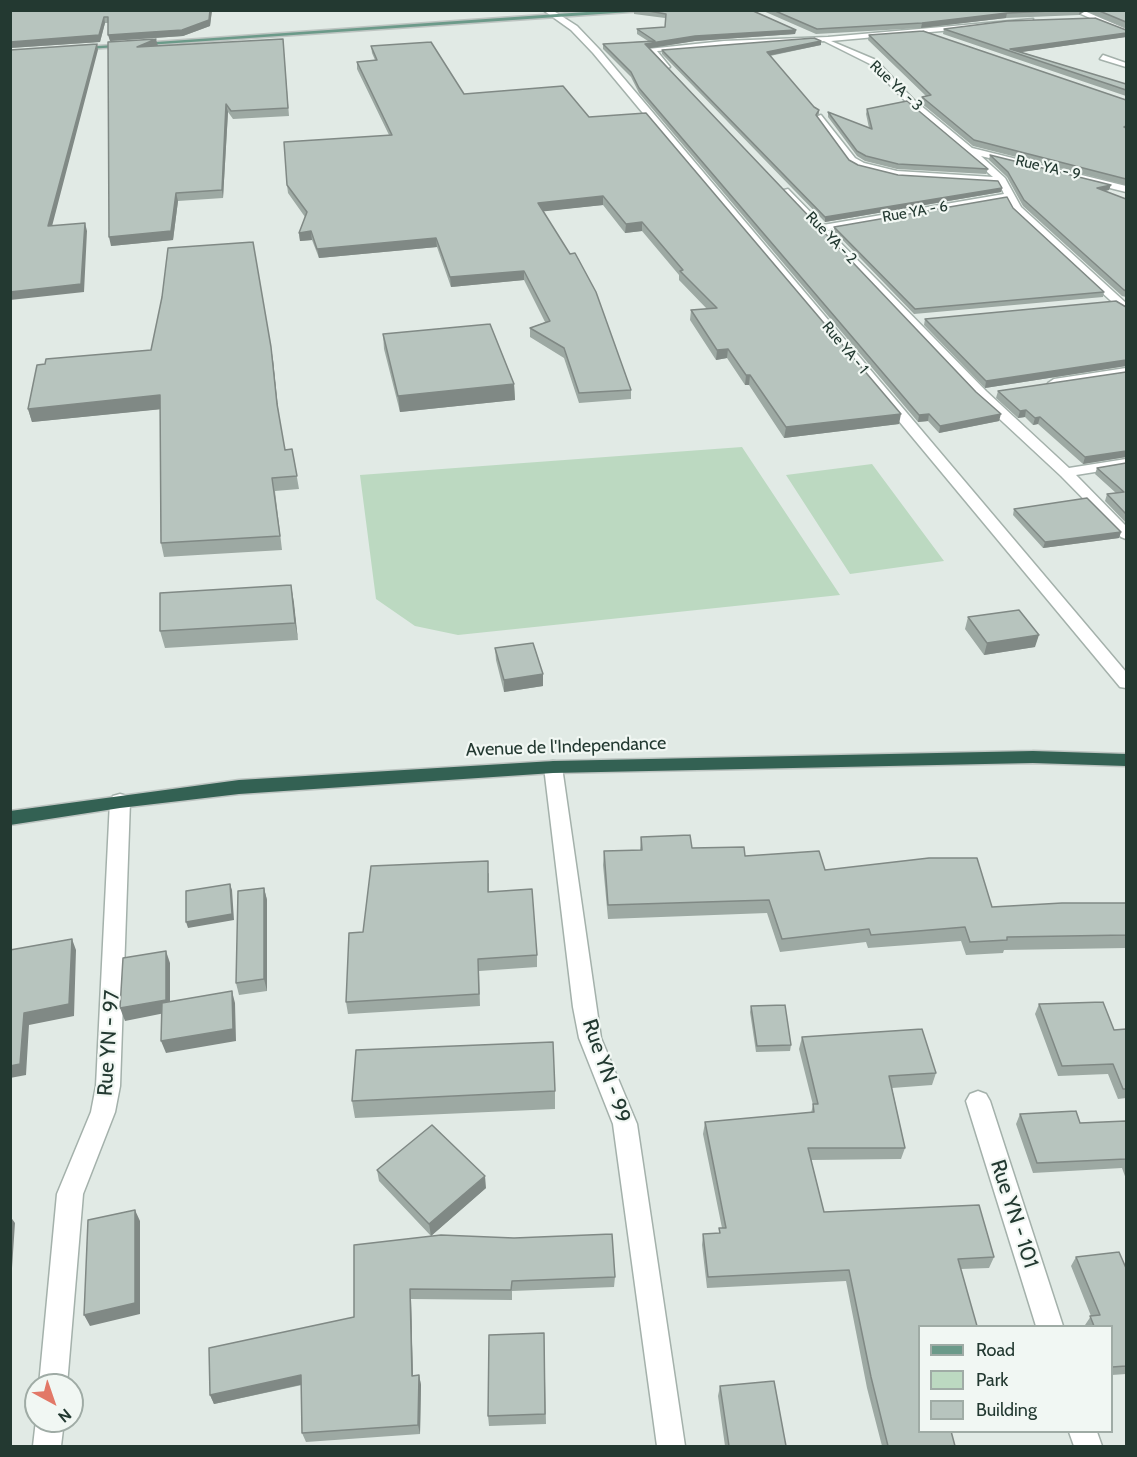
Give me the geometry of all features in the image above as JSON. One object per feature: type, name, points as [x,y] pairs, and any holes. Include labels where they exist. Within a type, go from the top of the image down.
[{"type":"highway","name":"Avenue de l'Independance","points":[[10,818],[120,801],[239,787],[553,767],[1033,757],[1126,760]]},
{"type":"main road","points":[[68,49],[656,10]]},
{"type":"street","name":"Rue YA - 1","points":[[546,10],[574,28],[596,51],[1126,684]]},
{"type":"street","points":[[1074,15],[1095,19],[1126,32]]},
{"type":"street","points":[[674,76],[652,52],[652,49],[724,43],[820,40],[1006,22],[1040,21]]},
{"type":"street","name":"Rue YA - 3","points":[[800,32],[873,62],[911,102],[1002,180]]},
{"type":"street","points":[[921,32],[944,40]]},
{"type":"street","points":[[1103,57],[1126,65]]},
{"type":"street","points":[[821,118],[852,160],[861,165],[897,174],[1002,180],[1017,209],[1119,304]]},
{"type":"street","name":"Rue YA - 9","points":[[968,150],[1126,189]]},
{"type":"street","name":"Rue YA - 2","points":[[775,180],[821,228],[917,319],[981,394],[1066,473],[1126,534]]},
{"type":"street","name":"Rue YA - 6","points":[[821,228],[1009,196]]},
{"type":"street","points":[[1037,386],[1126,372]]},
{"type":"street","points":[[981,394],[1004,391]]},
{"type":"street","points":[[1066,473],[1126,463]]},
{"type":"street","name":"Rue YN - 99","points":[[553,767],[584,1007],[590,1038],[625,1124],[671,1446]]},
{"type":"street","name":"Rue YN - 97","points":[[54,1373],[70,1194],[104,1112],[108,1086],[120,801]]},
{"type":"street","name":"Rue YN - 101","points":[[978,1101],[1050,1325]]},
{"type":"green space","points":[[742,447],[840,595],[458,635],[415,626],[376,599],[360,475]]},
{"type":"green space","points":[[872,464],[944,561],[850,574],[786,475]]},
{"type":"building","points":[[10,10],[210,10],[209,20],[182,30],[108,35],[108,17],[104,17],[99,35],[10,42]]},
{"type":"building","points":[[643,10],[751,10],[796,30],[695,36],[645,44],[976,392],[1001,414],[940,426],[929,414],[919,415],[639,88],[631,72],[603,44],[655,41],[637,29],[665,27],[666,14]]},
{"type":"building","points":[[773,10],[1073,10],[1007,13],[922,23],[817,29]]},
{"type":"building","points":[[1097,10],[1126,10],[1126,22]]},
{"type":"building","points":[[1095,18],[1126,30],[1126,33],[1010,49],[1126,84],[1126,90],[944,29],[1007,21]]},
{"type":"building","points":[[923,31],[1126,100],[1126,126],[1124,127],[1126,128],[1126,179],[974,140],[922,97],[931,95],[869,35]]},
{"type":"building","points":[[814,38],[821,41],[767,52],[819,110],[816,115],[849,160],[858,165],[898,175],[998,181],[1002,188],[825,217],[662,50]]},
{"type":"building","points":[[156,39],[137,47],[283,39],[288,108],[231,111],[226,104],[222,190],[176,193],[171,231],[109,237],[108,42]]},
{"type":"building","points":[[431,42],[464,94],[563,86],[589,117],[646,113],[901,414],[786,427],[750,375],[746,375],[728,349],[717,350],[691,310],[717,308],[680,271],[683,270],[642,222],[626,224],[603,196],[538,203],[570,254],[575,253],[596,292],[631,390],[579,393],[564,348],[530,328],[550,321],[524,271],[450,277],[436,238],[317,249],[311,231],[299,233],[307,212],[287,185],[284,142],[392,135],[357,62],[377,60],[371,46]]},
{"type":"building","points":[[97,44],[48,226],[85,223],[81,284],[10,292],[10,50]]},
{"type":"building","points":[[907,101],[988,169],[898,164],[866,156],[857,151],[828,112],[872,129],[867,109]]},
{"type":"building","points":[[990,155],[1111,185],[1097,188],[1126,199],[1126,291],[1024,200],[1008,172]]},
{"type":"building","points":[[1007,197],[1013,208],[1104,292],[915,309],[834,227]]},
{"type":"building","points":[[253,242],[271,347],[285,450],[292,449],[297,476],[272,478],[280,536],[161,543],[160,395],[28,409],[37,365],[45,364],[46,359],[151,350],[162,297],[168,248]]},
{"type":"building","points":[[1116,301],[1126,307],[1126,360],[986,381],[925,319]]},
{"type":"building","points":[[490,324],[514,384],[398,396],[383,334]]},
{"type":"building","points":[[1126,372],[1126,451],[1085,457],[1040,417],[1035,418],[1026,410],[1020,411],[998,391]]},
{"type":"building","points":[[1126,463],[1126,514],[1107,494],[1124,492],[1097,468]]},
{"type":"building","points":[[1087,498],[1121,532],[1045,542],[1014,509]]},
{"type":"building","points":[[291,585],[295,623],[160,631],[160,593]]},
{"type":"building","points":[[1019,610],[1039,635],[987,643],[968,617]]},
{"type":"building","points":[[533,643],[543,674],[504,680],[495,648]]},
{"type":"building","points":[[690,835],[692,848],[744,847],[745,856],[819,851],[825,870],[929,858],[977,858],[992,907],[1062,903],[1126,903],[1126,935],[1007,937],[1007,940],[970,942],[965,927],[871,935],[869,929],[782,939],[769,900],[608,905],[604,851],[642,850],[641,837]]},
{"type":"building","points":[[488,861],[488,892],[532,889],[537,955],[478,959],[479,994],[346,1002],[349,933],[363,932],[371,866]]},
{"type":"building","points":[[230,884],[232,914],[186,922],[186,891]]},
{"type":"building","points":[[264,888],[264,979],[236,983],[238,891]]},
{"type":"building","points":[[72,939],[69,1004],[24,1013],[20,1064],[10,1066],[10,950]]},
{"type":"building","points":[[166,951],[166,1000],[120,1008],[123,958]]},
{"type":"building","points":[[232,991],[233,1029],[161,1041],[162,1003]]},
{"type":"building","points":[[1103,1002],[1114,1030],[1126,1029],[1126,1089],[1123,1089],[1113,1064],[1062,1066],[1039,1004]]},
{"type":"building","points":[[785,1005],[791,1045],[757,1046],[751,1006]]},
{"type":"building","points":[[922,1029],[936,1073],[889,1076],[905,1148],[808,1148],[824,1212],[979,1205],[994,1257],[958,1259],[977,1325],[918,1325],[918,1433],[952,1433],[955,1446],[888,1446],[849,1270],[708,1277],[703,1234],[720,1233],[719,1228],[726,1228],[705,1122],[814,1112],[813,1104],[818,1104],[802,1037]]},
{"type":"building","points":[[553,1042],[555,1091],[352,1101],[356,1050]]},
{"type":"building","points":[[1076,1111],[1080,1123],[1126,1121],[1126,1159],[1037,1163],[1020,1114]]},
{"type":"building","points":[[432,1125],[485,1176],[429,1224],[377,1170]]},
{"type":"building","points":[[135,1210],[135,1303],[84,1315],[88,1220]]},
{"type":"building","points":[[612,1234],[615,1277],[512,1281],[511,1290],[410,1289],[412,1376],[419,1375],[418,1425],[302,1433],[301,1375],[210,1395],[209,1348],[354,1317],[354,1245],[441,1235],[514,1238]]},
{"type":"building","points":[[1119,1252],[1126,1268],[1126,1366],[1113,1367],[1113,1325],[1094,1325],[1090,1316],[1100,1315],[1076,1257]]},
{"type":"building","points":[[544,1333],[545,1414],[488,1416],[489,1335]]},
{"type":"building","points":[[774,1381],[786,1446],[729,1446],[720,1386]]}]
